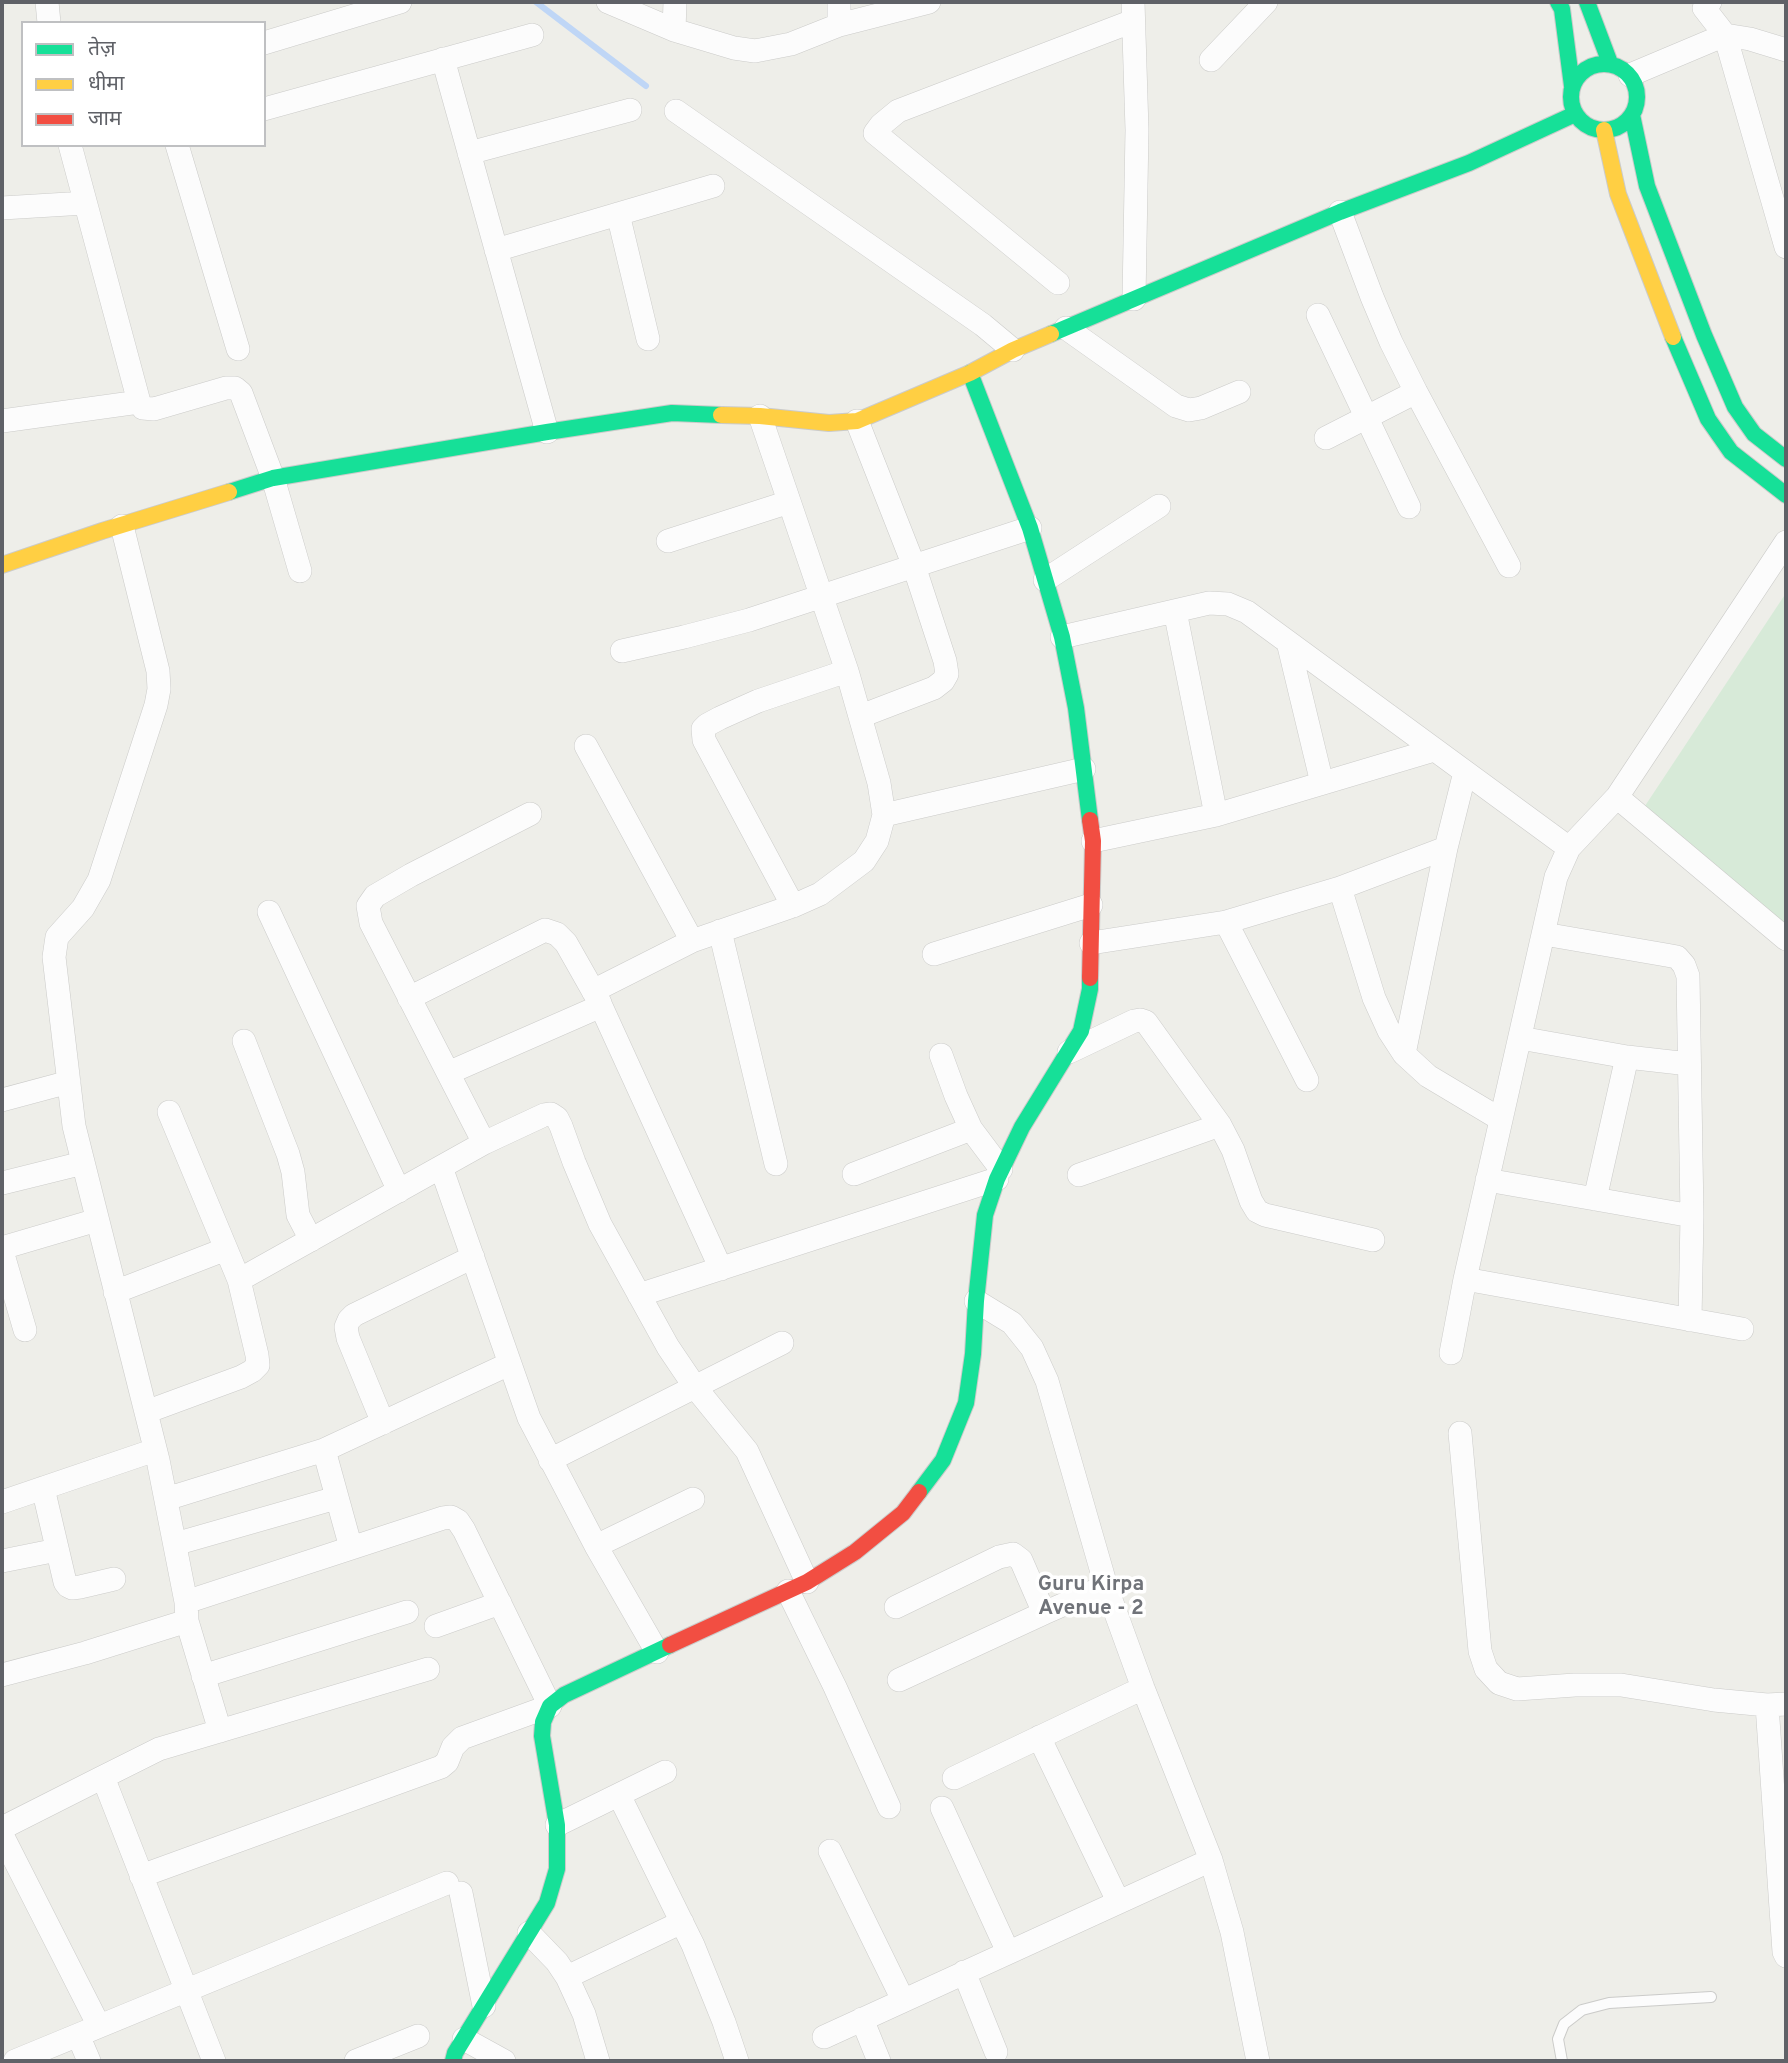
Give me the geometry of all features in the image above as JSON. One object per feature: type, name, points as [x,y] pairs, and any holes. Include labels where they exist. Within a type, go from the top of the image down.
[{"type":"street","points":[[47,2],[49,21]]},
{"type":"street","points":[[266,42],[400,2]]},
{"type":"street","points":[[608,2],[674,30],[755,51],[791,44],[839,25],[929,2]]},
{"type":"street","points":[[674,30],[675,2]]},
{"type":"street","points":[[839,2],[839,25]]},
{"type":"street","points":[[1211,60],[1266,2]]},
{"type":"street","points":[[1558,2],[1562,9],[1572,86]]},
{"type":"street","points":[[1587,2],[1620,69],[1635,84],[1637,94],[1632,115],[1625,123],[1615,129],[1592,128],[1575,114],[1570,96],[1576,77],[1591,65],[1620,69],[1725,35],[1786,50]]},
{"type":"street","points":[[1705,4],[1725,35],[1786,247]]},
{"type":"street","points":[[1058,284],[875,133],[898,111],[1133,12],[1136,130],[1134,299]]},
{"type":"street","points":[[266,108],[531,35]]},
{"type":"street","points":[[443,59],[547,432]]},
{"type":"street","points":[[469,153],[630,110]]},
{"type":"street","points":[[676,111],[983,325],[1013,351]]},
{"type":"street","points":[[2,565],[273,478],[672,413],[760,416],[829,423],[857,421],[971,373],[1066,328],[1340,212],[1469,163],[1575,114]]},
{"type":"street","points":[[1632,115],[1647,186],[1704,335],[1735,407],[1754,434],[1786,459]]},
{"type":"street","points":[[1604,130],[1618,194],[1707,419],[1731,453],[1786,495]]},
{"type":"street","points":[[70,147],[139,402],[143,408],[154,409],[226,388],[235,388],[241,393],[273,478],[300,571]]},
{"type":"street","points":[[178,147],[238,349]]},
{"type":"street","points":[[496,250],[713,186]]},
{"type":"street","points":[[2,208],[85,203]]},
{"type":"street","points":[[1340,212],[1372,298],[1416,393],[1509,566]]},
{"type":"street","points":[[618,214],[649,339]]},
{"type":"street","points":[[1318,314],[1409,507]]},
{"type":"street","points":[[1066,328],[1176,406],[1189,410],[1201,408],[1239,392]]},
{"type":"street","points":[[141,1876],[440,1767],[447,1762],[453,1747],[462,1738],[550,1706],[565,1695],[797,1587],[855,1552],[903,1513],[943,1460],[966,1403],[985,1215],[999,1174],[1022,1127],[1081,1031],[1090,989],[1093,841],[1076,708],[1062,637],[1030,528],[971,373]]},
{"type":"street","points":[[1326,438],[1416,393]]},
{"type":"street","points":[[2,421],[139,402]]},
{"type":"street","points":[[448,1073],[597,998],[692,941],[820,894],[864,861],[877,841],[884,816],[879,783],[861,716],[760,416]]},
{"type":"street","points":[[857,421],[914,566],[947,674],[934,688],[861,716]]},
{"type":"street","points":[[668,541],[789,502]]},
{"type":"street","points":[[1045,580],[1159,506]]},
{"type":"street","points":[[122,526],[158,671],[159,689],[151,723],[99,880],[83,908],[57,937],[54,957],[74,1126],[155,1450],[187,1611],[220,1731]]},
{"type":"street","points":[[622,651],[723,627],[1030,528]]},
{"type":"street","points":[[1451,1353],[1500,1119],[1556,877],[1569,848],[1617,797],[1786,542]]},
{"type":"street","points":[[1062,637],[1209,603],[1228,604],[1247,612],[1569,848]]},
{"type":"street","points":[[1175,611],[1216,815]]},
{"type":"street","points":[[1288,642],[1322,783]]},
{"type":"street","points":[[793,906],[704,740],[704,729],[708,724],[758,701],[847,671]]},
{"type":"street","points":[[586,746],[692,941]]},
{"type":"street","points":[[1093,841],[1216,815],[1434,750]]},
{"type":"street","points":[[884,816],[1084,769]]},
{"type":"street","points":[[1404,1054],[1446,848],[1465,772]]},
{"type":"street","points":[[1617,797],[1786,939]]},
{"type":"street","points":[[484,1143],[371,923],[368,906],[375,896],[411,875],[530,814]]},
{"type":"street","points":[[1091,943],[1226,922],[1340,888],[1446,848]]},
{"type":"street","points":[[1340,888],[1374,998],[1389,1031],[1404,1054],[1428,1076],[1500,1119]]},
{"type":"street","points":[[934,954],[1091,905]]},
{"type":"street","points":[[269,912],[399,1191]]},
{"type":"street","points":[[1226,922],[1307,1080]]},
{"type":"street","points":[[409,998],[545,930],[557,934],[566,943],[597,998],[721,1269]]},
{"type":"street","points":[[720,931],[776,1164]]},
{"type":"street","points":[[1544,934],[1677,957],[1684,965],[1688,976],[1692,1216],[1690,1320]]},
{"type":"street","points":[[1069,1052],[1134,1021],[1146,1022],[1220,1125],[1257,1211],[1373,1240]]},
{"type":"street","points":[[1520,1038],[1627,1057],[1689,1064]]},
{"type":"street","points":[[244,1041],[288,1154],[299,1215],[311,1240]]},
{"type":"street","points":[[941,1055],[971,1129],[999,1174]]},
{"type":"street","points":[[1595,1199],[1627,1057]]},
{"type":"street","points":[[2,1100],[69,1082]]},
{"type":"street","points":[[146,1412],[241,1377],[258,1365],[239,1280],[169,1112]]},
{"type":"street","points":[[239,1280],[484,1143],[544,1115],[551,1114],[557,1118],[600,1224],[668,1347],[695,1387],[747,1451],[835,1687],[889,1807]]},
{"type":"street","points":[[1079,1175],[1220,1125]]},
{"type":"street","points":[[854,1174],[971,1129]]},
{"type":"street","points":[[2,1182],[83,1163]]},
{"type":"street","points":[[441,1167],[529,1419],[596,1546],[657,1652]]},
{"type":"street","points":[[639,1295],[999,1174]]},
{"type":"street","points":[[1487,1180],[1692,1216]]},
{"type":"street","points":[[25,1330],[2,1249],[97,1220]]},
{"type":"street","points":[[116,1292],[226,1249]]},
{"type":"street","points":[[383,1423],[348,1338],[346,1327],[349,1320],[354,1315],[473,1257]]},
{"type":"street","points":[[1465,1279],[1742,1329]]},
{"type":"street","points":[[976,1301],[1012,1324],[1032,1348],[1047,1381],[1106,1586],[1211,1860],[1232,1932],[1258,2061]]},
{"type":"street","points":[[550,1460],[782,1343]]},
{"type":"street","points":[[166,1499],[324,1450],[509,1364]]},
{"type":"street","points":[[1460,1433],[1480,1651],[1486,1669],[1499,1683],[1517,1689],[1620,1685],[1714,1700],[1777,1704],[1783,1939],[1786,1956]]},
{"type":"street","points":[[2,1502],[155,1450]]},
{"type":"street","points":[[324,1450],[351,1548]]},
{"type":"street","points":[[43,1488],[68,1586],[80,1587],[114,1579]]},
{"type":"street","points":[[174,1544],[336,1498]]},
{"type":"street","points":[[596,1546],[693,1499]]},
{"type":"street","points":[[2,1675],[85,1653],[351,1548],[443,1518],[451,1517],[458,1521],[550,1706],[543,1722],[542,1737],[557,1825],[557,1869],[547,1903],[453,2061]]},
{"type":"street","points":[[2,1561],[57,1550]]},
{"type":"street","points":[[896,1607],[999,1557],[1013,1554],[1021,1560],[1044,1613]]},
{"type":"street","points":[[900,1680],[1106,1586]]},
{"type":"street","points":[[436,1626],[500,1603]]},
{"type":"street","points":[[203,1676],[407,1612]]},
{"type":"street","points":[[2,1828],[159,1749],[428,1669]]},
{"type":"street","points":[[954,1778],[1143,1688]]},
{"type":"street","points":[[1039,1737],[1118,1901]]},
{"type":"street","points":[[557,1825],[665,1772]]},
{"type":"street","points":[[103,1777],[214,2061]]},
{"type":"street","points":[[619,1795],[682,1922],[714,1997],[737,2061]]},
{"type":"street","points":[[942,1808],[1008,1952]]},
{"type":"street","points":[[2,1835],[89,2031],[89,2061]]},
{"type":"street","points":[[831,1851],[903,2000]]},
{"type":"street","points":[[824,2037],[1211,1860]]},
{"type":"street","points":[[15,2061],[454,1888],[484,2006]]},
{"type":"street","points":[[568,1977],[682,1922]]},
{"type":"street","points":[[529,1933],[568,1977],[584,2014],[598,2061]]},
{"type":"street","points":[[964,1972],[996,2052]]},
{"type":"street","points":[[862,2019],[879,2061]]},
{"type":"street","points":[[356,2061],[418,2036]]},
{"type":"street","points":[[464,2039],[504,2061]]},
{"type":"street","points":[[2,2045],[9,2061]]},
{"type":"lane","points":[[1562,2061],[1559,2039],[1564,2024],[1582,2010],[1609,2003],[1711,1997]]},
{"type":"green space","points":[[1786,593],[1786,941],[1635,821]]},
{"type":"waterway","points":[[536,2],[646,86]]},
{"type":"traffic: fast","points":[[1558,2],[1562,9],[1572,86]]},
{"type":"traffic: fast","points":[[1587,2],[1610,63]]},
{"type":"traffic: fast","points":[[1597,64],[1611,64],[1623,69],[1632,78],[1637,97],[1635,110],[1628,121],[1611,130],[1597,130],[1585,125],[1576,116],[1571,104],[1571,90],[1576,78],[1585,69],[1597,64]]},
{"type":"traffic: fast","points":[[1051,334],[1340,212],[1469,163],[1575,114]]},
{"type":"traffic: fast","points":[[1632,115],[1647,186],[1704,335],[1735,407],[1754,434],[1786,459]]},
{"type":"traffic: fast","points":[[1673,337],[1708,419],[1731,452],[1786,495]]},
{"type":"traffic: fast","points":[[970,373],[1030,528],[1062,637],[1076,708],[1090,820]]},
{"type":"traffic: fast","points":[[229,492],[273,478],[547,432],[672,413],[721,415]]},
{"type":"traffic: fast","points":[[919,1492],[943,1460],[966,1403],[985,1215],[997,1179],[1022,1127],[1081,1031],[1090,978]]},
{"type":"traffic: fast","points":[[453,2061],[455,2053],[547,1903],[557,1869],[557,1825],[542,1736],[543,1722],[550,1706],[564,1695],[670,1645]]},
{"type":"traffic: slow","points":[[1604,130],[1618,194],[1673,337]]},
{"type":"traffic: slow","points":[[721,415],[829,423],[857,421],[970,373],[1051,334]]},
{"type":"traffic: slow","points":[[2,565],[229,492]]},
{"type":"traffic: jam","points":[[1090,820],[1093,841],[1090,978]]},
{"type":"traffic: jam","points":[[670,1645],[807,1582],[855,1552],[903,1513],[919,1492]]},
{"type":"district","name":"Guru Kirpa Avenue - 2","points":[[1091,1598]]}]
